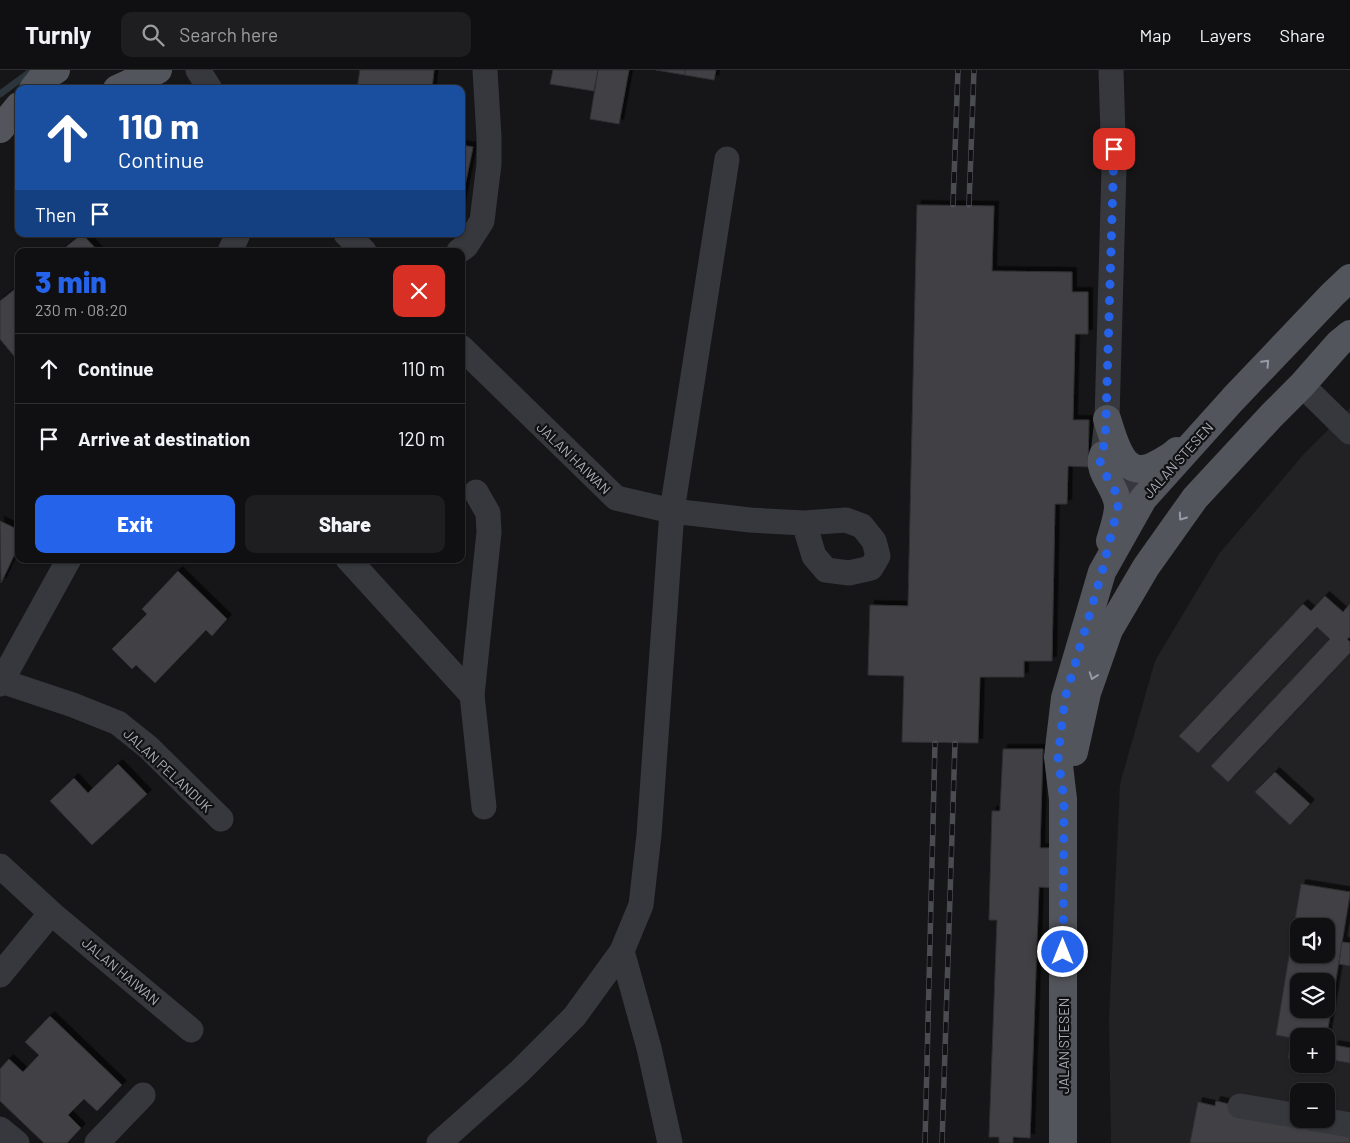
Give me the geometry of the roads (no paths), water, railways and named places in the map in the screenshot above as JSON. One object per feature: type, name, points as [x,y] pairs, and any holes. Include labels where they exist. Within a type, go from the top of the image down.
[{"type":"main road","points":[[36,85],[40,80],[56,70]]},
{"type":"main road","points":[[126,85],[158,70]]},
{"type":"main road","points":[[0,129],[15,111]]},
{"type":"main road","points":[[0,143],[15,135]]},
{"type":"main road","name":"JALAN STESEN","points":[[1063,1143],[1064,800],[1058,757],[1065,698],[1102,572],[1142,499],[1233,399],[1344,282]]},
{"type":"main road","name":"JALAN STESEN","points":[[1064,800],[1087,693],[1109,630],[1146,567],[1195,498],[1346,336]]},
{"type":"main road","points":[[1106,419],[1117,450],[1131,466],[1140,470],[1150,468],[1173,454],[1233,399]]},
{"type":"main road","points":[[1109,630],[1137,554],[1142,530],[1142,499],[1160,499],[1176,494],[1244,434],[1272,414]]},
{"type":"main road","points":[[1102,572],[1118,507],[1115,491],[1102,468],[1100,461],[1103,455]]},
{"type":"street","points":[[198,70],[207,85]]},
{"type":"street","points":[[463,248],[482,221],[489,164],[485,70]]},
{"type":"street","points":[[1111,70],[1114,168],[1106,419],[1103,455],[1120,478],[1142,499]]},
{"type":"street","points":[[439,1143],[520,1071],[574,1017],[622,952],[641,905],[649,835],[672,511],[727,159]]},
{"type":"street","points":[[349,237],[361,248]]},
{"type":"street","name":"JALAN HAIWAN","points":[[465,351],[616,498],[672,511],[750,520],[804,523]]},
{"type":"street","points":[[1302,385],[1350,432]]},
{"type":"street","points":[[476,492],[488,512],[489,532],[472,695],[484,807]]},
{"type":"street","points":[[1,683],[67,563]]},
{"type":"street","points":[[352,563],[472,695]]},
{"type":"street","name":"JALAN PELANDUK","points":[[1,683],[73,705],[118,723],[148,748],[221,820]]},
{"type":"street","name":"JALAN HAIWAN","points":[[0,866],[52,913],[191,1030]]},
{"type":"street","points":[[0,975],[52,913]]},
{"type":"street","points":[[622,952],[649,1048],[670,1143]]},
{"type":"street","points":[[97,1143],[142,1095]]},
{"type":"street","points":[[1240,1106],[1290,1114]]},
{"type":"street","points":[[1335,1122],[1350,1125]]},
{"type":"street","points":[[0,1129],[16,1143]]},
{"type":"waterway","points":[[0,94],[33,70]]},
{"type":"railway","points":[[953,205],[958,70]]},
{"type":"railway","points":[[969,205],[974,70]]},
{"type":"railway","points":[[925,1143],[935,743]]},
{"type":"railway","points":[[942,1143],[955,743]]}]
